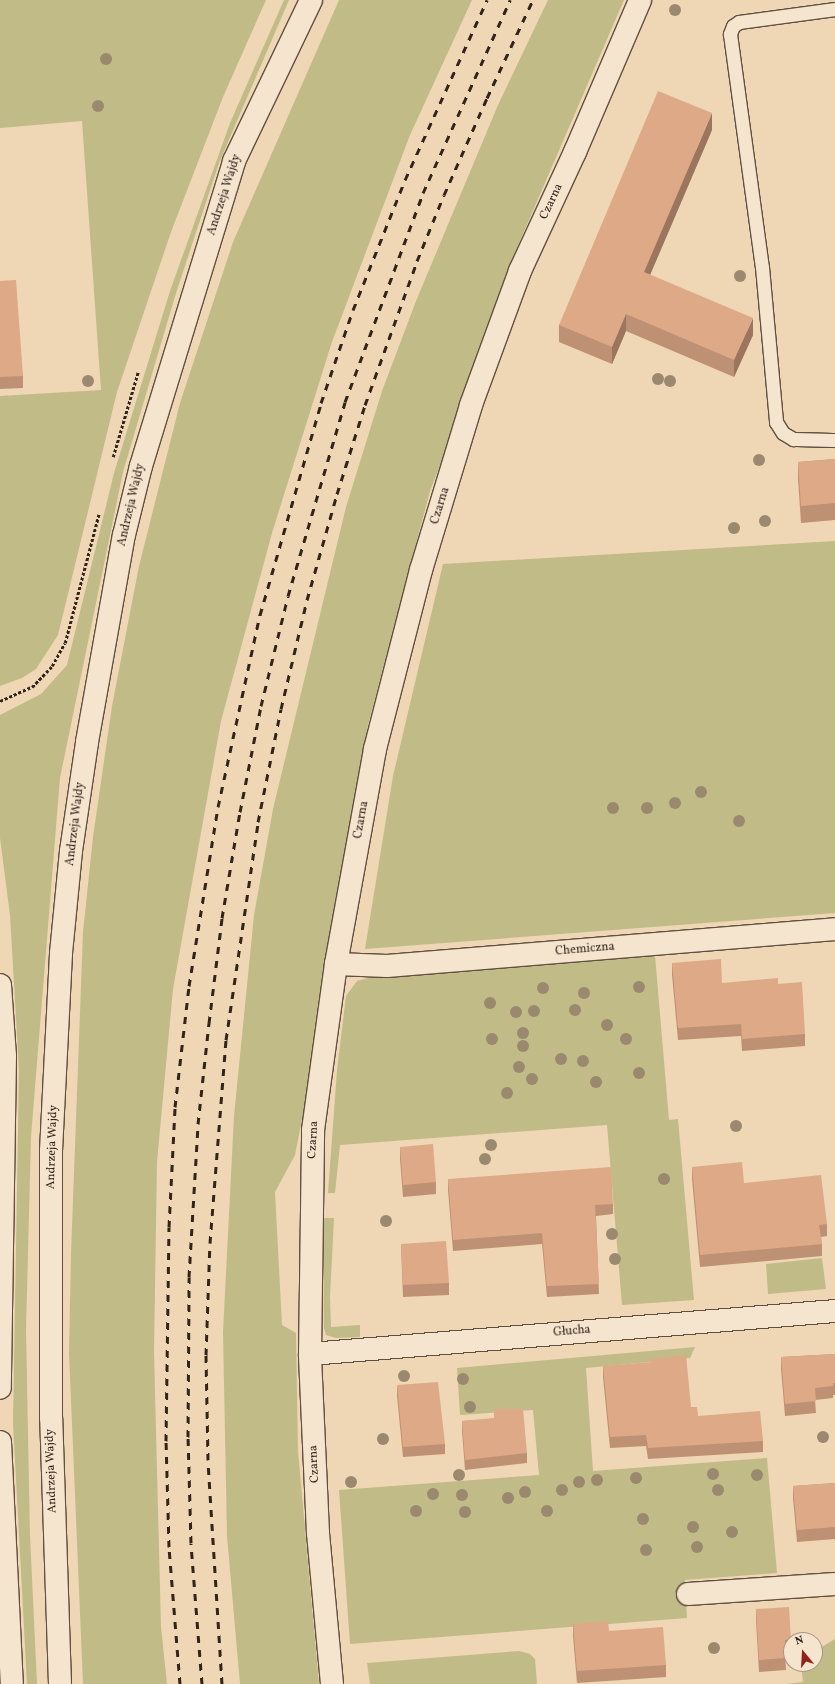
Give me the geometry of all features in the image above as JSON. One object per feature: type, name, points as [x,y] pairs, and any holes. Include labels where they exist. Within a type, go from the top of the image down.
[{"type":"street","name":"Andrzeja Wajdy","points":[[60,1684],[51,1418],[51,1151],[61,953],[71,851],[86,742],[124,535],[141,466],[234,161],[311,0]]},
{"type":"street","name":"Czarna","points":[[332,1684],[318,1533],[310,1354],[313,1130],[336,964],[375,749],[421,570],[471,405],[520,271],[575,152],[640,0]]},
{"type":"street","name":"Chemiczna","points":[[336,964],[387,966],[835,929]]},
{"type":"street","points":[[0,985],[4,1162],[0,1388]]},
{"type":"street","name":"Głucha","points":[[310,1354],[835,1311]]},
{"type":"street","points":[[0,1442],[12,1684]]},
{"type":"street","points":[[688,1594],[835,1584]]},
{"type":"lane","points":[[835,9],[739,22],[733,26],[730,34],[762,267],[776,422],[783,433],[793,439],[835,440]]},
{"type":"shaded area","points":[[0,0],[266,0],[223,97],[171,232],[117,392],[58,635],[36,669],[22,678],[0,686],[0,396],[101,390],[82,121],[0,128]]},
{"type":"shaded area","points":[[284,0],[289,0],[219,163],[176,293],[123,472],[60,778],[31,1137],[26,1330],[30,1535],[37,1684],[27,1684],[13,1423],[19,1070],[10,915],[0,838],[0,715],[41,694],[67,665],[114,473],[170,291],[230,123]]},
{"type":"shaded area","points":[[339,0],[472,0],[410,135],[332,342],[272,533],[221,721],[173,989],[157,1162],[154,1352],[161,1627],[167,1684],[83,1684],[69,1353],[71,1253],[83,932],[93,837],[112,706],[139,566],[180,403],[233,242]]},
{"type":"shaded area","points":[[548,0],[624,0],[513,257],[482,340],[456,424],[430,491],[368,725],[309,1084],[295,1155],[275,1192],[282,1325],[296,1333],[298,1451],[319,1684],[240,1684],[227,1536],[223,1332],[234,1116],[254,915],[273,809],[346,507],[382,391],[416,301],[498,105]]},
{"type":"shaded area","points":[[835,541],[835,913],[365,949],[393,776],[443,564]]},
{"type":"shaded area","points":[[655,955],[669,1120],[678,1119],[694,1300],[622,1305],[607,1125],[340,1145],[335,1193],[328,1193],[337,1070],[346,996],[357,981],[376,976]]},
{"type":"shaded area","points":[[323,1218],[334,1218],[330,1297],[331,1327],[360,1325],[360,1337],[336,1338],[326,1335],[324,1328]]},
{"type":"shaded area","points":[[822,1258],[826,1289],[768,1294],[766,1264]]},
{"type":"shaded area","points":[[695,1347],[690,1358],[586,1368],[593,1471],[767,1458],[777,1573],[685,1580],[687,1618],[350,1644],[339,1490],[539,1475],[533,1410],[460,1415],[457,1368]]},
{"type":"shaded area","points":[[835,1639],[835,1684],[786,1684],[803,1682],[802,1672],[823,1672],[823,1646]]},
{"type":"shaded area","points":[[519,1651],[530,1654],[535,1659],[537,1684],[370,1684],[367,1663]]},
{"type":"building","points":[[658,91],[712,113],[644,272],[753,318],[734,360],[626,314],[612,347],[559,325]]},
{"type":"building","points":[[16,280],[23,376],[0,377],[0,281]]},
{"type":"building","points":[[835,459],[835,503],[801,506],[798,462]]},
{"type":"building","points":[[721,959],[722,983],[778,978],[778,984],[802,982],[805,1034],[742,1039],[741,1024],[678,1028],[672,963]]},
{"type":"building","points":[[433,1144],[436,1182],[403,1185],[400,1147]]},
{"type":"building","points":[[742,1162],[744,1183],[821,1175],[827,1224],[819,1225],[822,1244],[700,1255],[692,1167]]},
{"type":"building","points":[[611,1167],[613,1204],[595,1205],[599,1284],[547,1286],[542,1233],[453,1240],[448,1179]]},
{"type":"building","points":[[446,1241],[449,1283],[403,1285],[401,1244]]},
{"type":"building","points":[[835,1354],[835,1383],[833,1383],[833,1386],[815,1388],[816,1401],[785,1404],[781,1357]]},
{"type":"building","points":[[686,1355],[691,1407],[697,1407],[698,1416],[760,1411],[763,1441],[648,1448],[646,1435],[610,1437],[603,1366],[651,1362],[651,1359]]},
{"type":"building","points":[[438,1382],[445,1444],[403,1447],[397,1385]]},
{"type":"building","points":[[494,1409],[523,1409],[527,1453],[465,1460],[462,1421],[494,1418]]},
{"type":"building","points":[[835,1483],[835,1527],[797,1530],[793,1486]]},
{"type":"building","points":[[789,1607],[791,1632],[783,1632],[783,1658],[759,1660],[756,1609]]},
{"type":"building","points":[[608,1621],[609,1631],[663,1627],[666,1665],[577,1671],[573,1624]]},
{"type":"railway","points":[[180,1684],[169,1547],[166,1441],[169,1227],[175,1107],[189,986],[218,807],[260,615],[321,403],[353,310],[405,180],[487,0]]},
{"type":"railway","points":[[202,1684],[191,1543],[188,1437],[189,1277],[198,1124],[209,1023],[222,918],[240,812],[261,706],[288,596],[345,402],[423,193],[510,0]]},
{"type":"railway","points":[[222,1684],[208,1460],[206,1355],[210,1243],[226,1040],[258,822],[281,709],[307,600],[337,494],[365,405],[417,261],[444,195],[533,0]]}]
